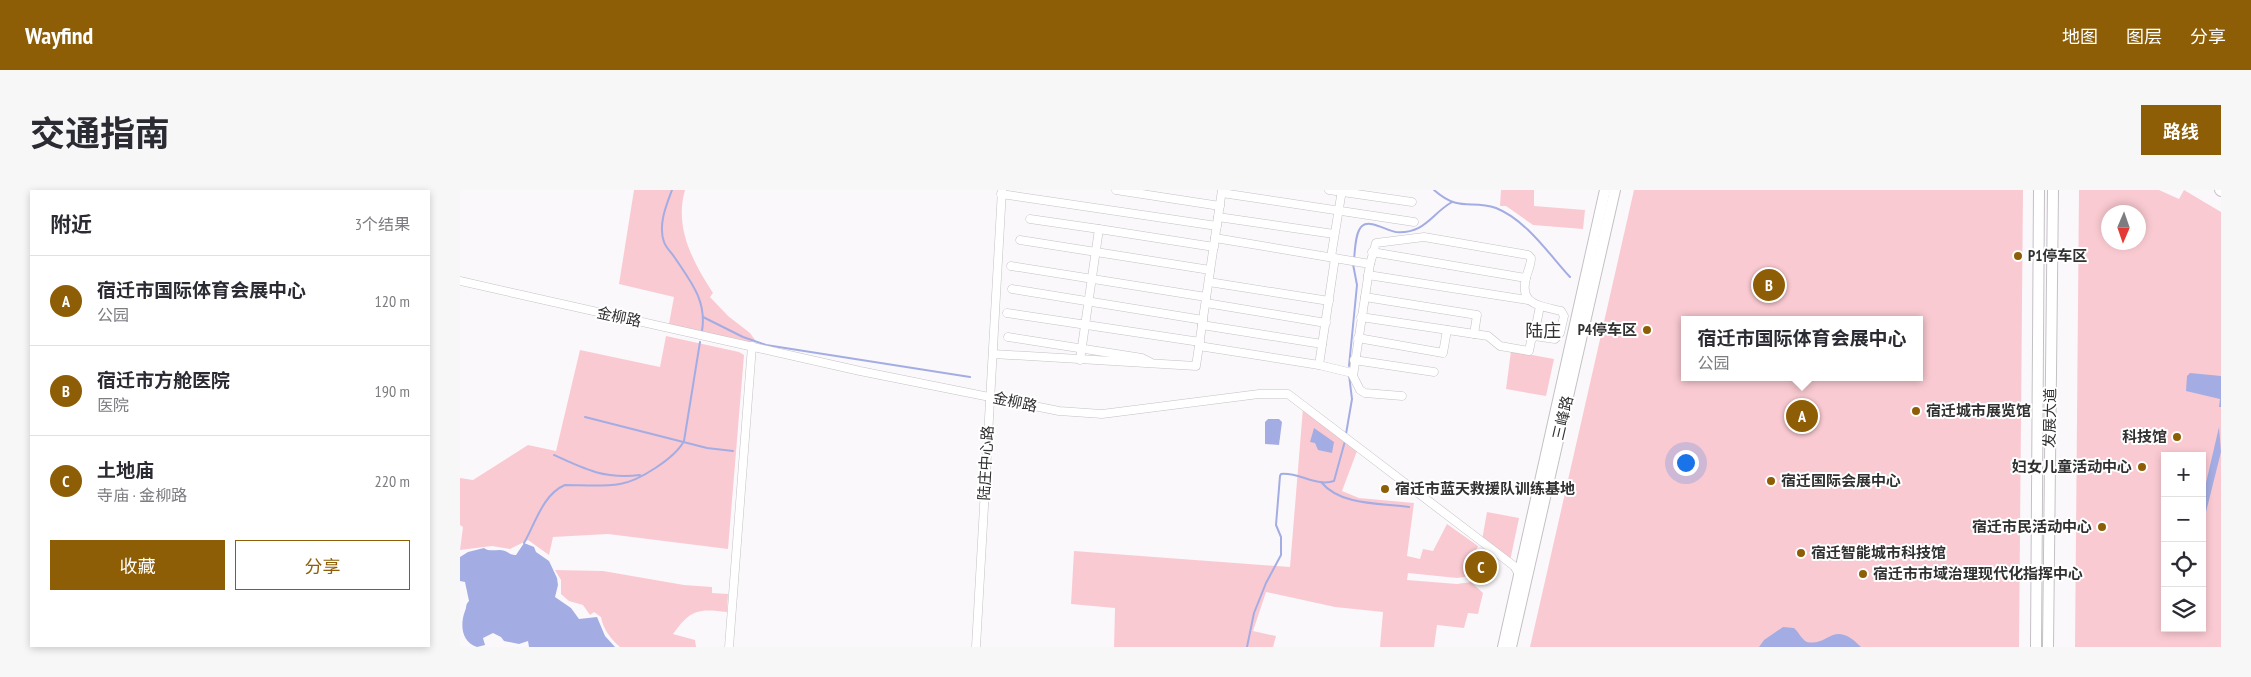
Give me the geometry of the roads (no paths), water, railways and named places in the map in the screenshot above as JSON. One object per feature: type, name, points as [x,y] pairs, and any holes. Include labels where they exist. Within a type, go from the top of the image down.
[{"type":"main road","name":"三峰路","points":[[1511,647],[1580,322],[1605,190]]},
{"type":"main road","name":"三峰路","points":[[1503,647],[1580,322],[1615,190]]},
{"type":"main road","name":"发展大道","points":[[2036,647],[2038,190]]},
{"type":"main road","name":"发展大道","points":[[2048,647],[2053,222],[2055,190]]},
{"type":"street","points":[[1116,190],[1220,206]]},
{"type":"street","points":[[1329,190],[1412,202]]},
{"type":"street","points":[[1319,365],[1329,301],[1334,234],[1342,191]]},
{"type":"street","points":[[1002,192],[1217,226]]},
{"type":"street","name":"陆庄中心路","points":[[976,647],[1002,192]]},
{"type":"street","points":[[993,354],[1196,366],[1222,192],[1414,222]]},
{"type":"street","points":[[1218,217],[1334,234]]},
{"type":"street","points":[[1030,219],[1214,247]]},
{"type":"street","points":[[1080,360],[1099,230]]},
{"type":"street","points":[[1402,396],[1365,393],[1360,390],[1352,373],[1372,252],[1376,243],[1424,237],[1528,255],[1531,258],[1531,263],[1526,278],[1525,294],[1528,300]]},
{"type":"street","points":[[1215,238],[1370,264]]},
{"type":"street","points":[[1020,240],[1210,270]]},
{"type":"street","points":[[1372,252],[1526,278]]},
{"type":"street","points":[[1011,266],[1092,278],[1326,323]]},
{"type":"street","points":[[1368,275],[1528,300],[1540,306],[1561,311],[1564,316],[1563,322],[1560,333],[1555,339],[1534,336]]},
{"type":"street","name":"金柳路","points":[[460,281],[860,371],[1059,411],[1102,414],[1259,394],[1284,394],[1291,396],[1346,437],[1514,566],[1519,574]]},
{"type":"street","points":[[1209,282],[1329,301]]},
{"type":"street","points":[[1012,290],[1322,344]]},
{"type":"street","points":[[1365,297],[1477,315],[1474,334]]},
{"type":"street","points":[[1361,317],[1491,337],[1500,346],[1529,351],[1540,306]]},
{"type":"street","points":[[1007,313],[1199,344],[1319,365],[1352,373]]},
{"type":"street","points":[[1563,322],[1580,322]]},
{"type":"street","points":[[1358,338],[1443,353],[1447,330]]},
{"type":"street","points":[[1008,337],[1142,358],[1151,364]]},
{"type":"street","points":[[729,647],[752,346]]},
{"type":"street","points":[[1354,360],[1434,372]]},
{"type":"water","points":[[2190,373],[2221,376],[2221,407],[2219,407],[2220,399],[2186,391],[2187,376]]},
{"type":"water","points":[[1268,419],[1279,419],[1282,422],[1279,445],[1265,444],[1265,422]]},
{"type":"water","points":[[2219,427],[2221,452],[2206,512],[2206,483]]},
{"type":"water","points":[[1314,428],[1334,442],[1332,453],[1318,450],[1315,443],[1310,442]]},
{"type":"water","points":[[524,543],[534,547],[536,552],[549,561],[557,578],[558,585],[555,597],[571,608],[579,619],[597,617],[605,636],[615,647],[529,647],[528,641],[519,644],[504,641],[493,633],[483,638],[485,645],[477,647],[468,641],[462,627],[469,601],[465,582],[460,581],[460,557],[468,552],[484,548],[502,550],[516,555]]},
{"type":"water","points":[[1783,627],[1794,628],[1807,642],[1821,641],[1837,634],[1852,639],[1861,647],[1759,647],[1764,640]]},
{"type":"waterway","points":[[672,190],[667,202],[662,236],[666,246],[687,275],[700,301],[703,320],[702,331]]},
{"type":"waterway","points":[[1434,190],[1451,201],[1487,206],[1507,213],[1536,238],[1570,277]]},
{"type":"waterway","points":[[1354,260],[1357,237],[1360,229],[1365,224],[1396,232],[1414,230],[1421,227],[1452,202]]},
{"type":"waterway","points":[[1349,366],[1357,285],[1353,264]]},
{"type":"waterway","points":[[703,317],[743,337],[766,345],[970,377]]},
{"type":"waterway","points":[[524,543],[540,510],[557,489],[565,485],[606,485],[628,482],[656,468],[679,448],[684,441],[700,342]]},
{"type":"waterway","points":[[1346,434],[1352,399],[1349,375]]},
{"type":"waterway","points":[[585,417],[707,448],[733,451]]},
{"type":"waterway","points":[[1247,647],[1254,613],[1266,583],[1281,555],[1281,537],[1276,525],[1280,476],[1281,474],[1288,474],[1321,482],[1334,481],[1345,441]]},
{"type":"waterway","points":[[554,455],[596,472],[616,476],[640,475]]},
{"type":"waterway","points":[[1321,482],[1329,490],[1350,499],[1374,504],[1409,507]]},
{"type":"place","name":"P1停车区","points":[[2018,256]]},
{"type":"place","name":"宿迁市方舱医院","points":[[1769,285]]},
{"type":"place","name":"P4停车区","points":[[1647,330]]},
{"type":"place","name":"宿迁城市展览馆","points":[[1916,411]]},
{"type":"place","name":"宿迁市国际体育会展中心","points":[[1802,416]]},
{"type":"place","name":"科技馆","points":[[2177,437]]},
{"type":"place","name":"妇女儿童活动中心","points":[[2142,467]]},
{"type":"place","name":"宿迁国际会展中心","points":[[1771,481]]},
{"type":"place","name":"宿迁市蓝天救援队训练基地","points":[[1385,489]]},
{"type":"place","name":"宿迁市民活动中心","points":[[2102,527]]},
{"type":"place","name":"宿迁智能城市科技馆","points":[[1801,553]]},
{"type":"place","name":"土地庙","points":[[1481,567]]},
{"type":"place","name":"宿迁市市域治理现代化指挥中心","points":[[1863,574]]},
{"type":"district","name":"陆庄","points":[[1543,331]]}]
